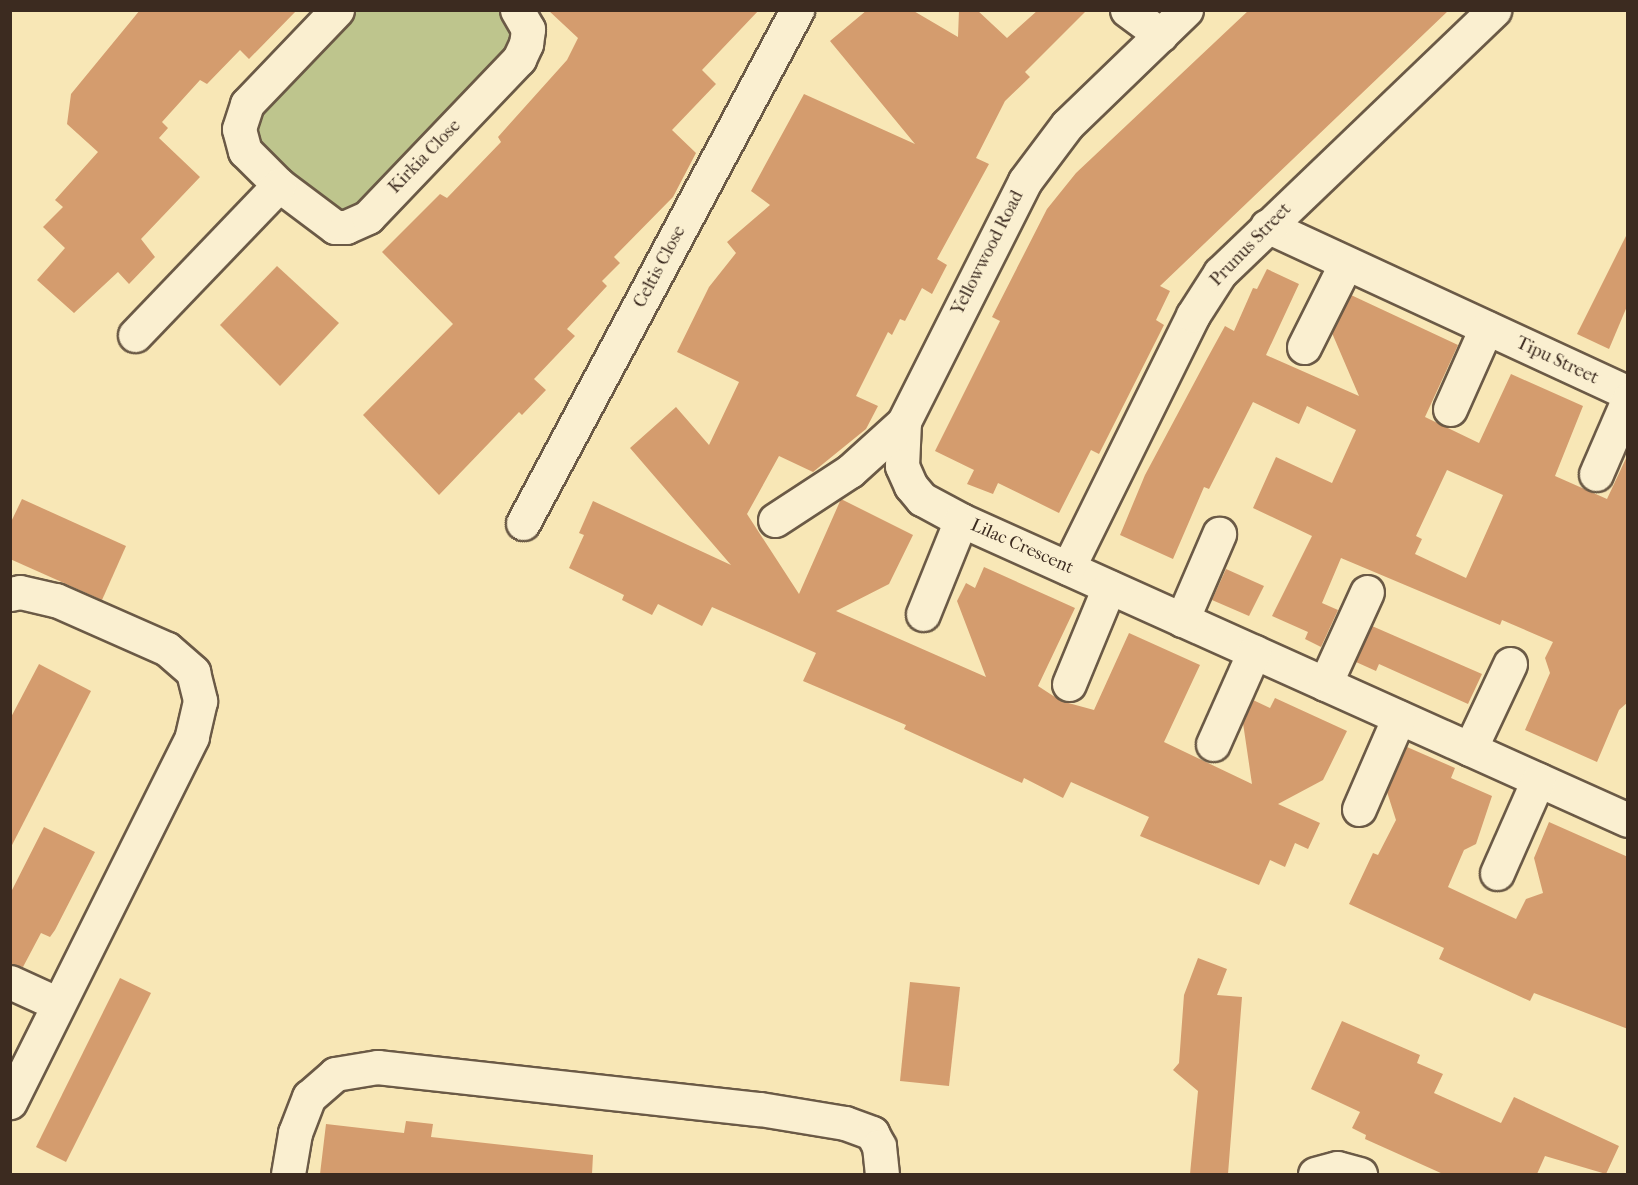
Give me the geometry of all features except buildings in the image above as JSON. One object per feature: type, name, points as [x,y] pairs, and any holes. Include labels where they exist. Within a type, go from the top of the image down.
[{"type":"street","name":"Kirkia Close","points":[[337,10],[247,104],[241,117],[240,141],[245,151],[279,185],[335,227],[346,227],[368,217],[519,59],[526,44],[528,28],[517,10]]},
{"type":"street","name":"Celtis Close","points":[[524,523],[797,10]]},
{"type":"street","points":[[1127,10],[1161,35]]},
{"type":"street","name":"Yellowwood Road","points":[[961,520],[922,499],[911,486],[902,466],[904,422],[1025,181],[1067,125],[1186,10]]},
{"type":"street","name":"Prunus Street","points":[[1068,568],[1206,292],[1267,226],[1494,10]]},
{"type":"street","points":[[135,335],[279,185]]},
{"type":"street","name":"Tipu Street","points":[[1267,226],[1628,393]]},
{"type":"street","points":[[1304,347],[1345,264]]},
{"type":"street","points":[[1450,409],[1486,328]]},
{"type":"street","points":[[1596,474],[1628,400]]},
{"type":"street","points":[[775,520],[850,471],[904,422]]},
{"type":"street","name":"Lilac Crescent","points":[[923,614],[961,520],[1538,780],[1623,808]]},
{"type":"street","points":[[1182,620],[1219,534]]},
{"type":"street","points":[[1069,684],[1109,587]]},
{"type":"street","points":[[10,594],[20,592],[56,600],[167,649],[193,672],[199,694],[199,718],[10,1102]]},
{"type":"street","points":[[1325,684],[1367,592]]},
{"type":"street","points":[[1214,744],[1254,652]]},
{"type":"street","points":[[1470,749],[1510,664]]},
{"type":"street","points":[[1359,809],[1398,717]]},
{"type":"street","points":[[1497,873],[1538,780]]},
{"type":"street","points":[[10,982],[58,1005]]},
{"type":"street","points":[[288,1174],[295,1133],[309,1097],[335,1074],[377,1068],[759,1109],[845,1123],[872,1133],[879,1146],[882,1174]]},
{"type":"street","points":[[1316,1174],[1338,1168],[1360,1174]]},
{"type":"green space","points":[[353,11],[499,11],[511,22],[511,36],[507,51],[355,210],[329,213],[255,143],[254,112]]}]
